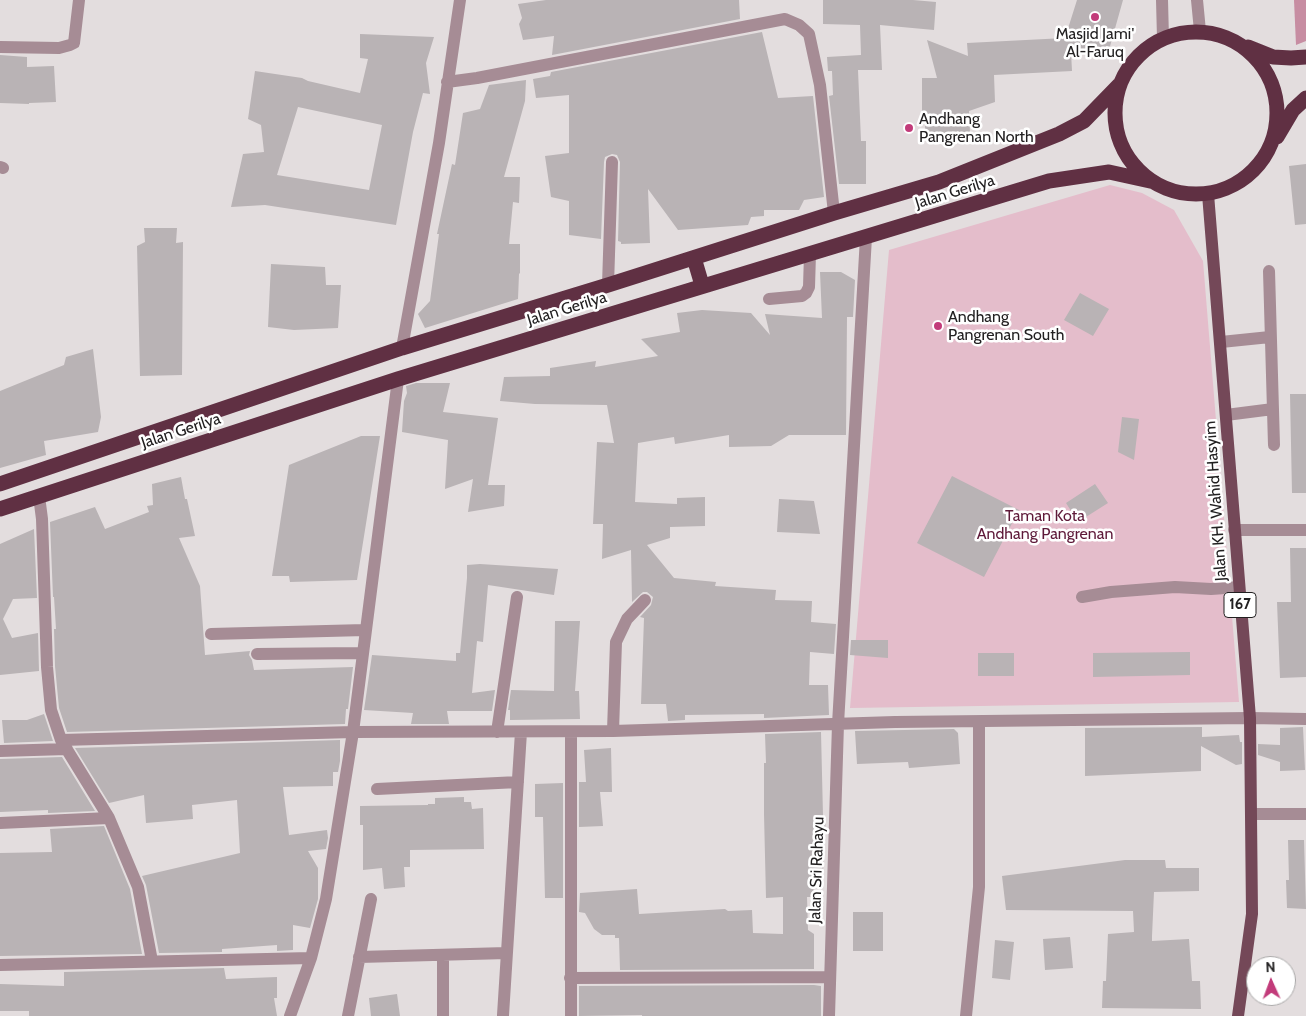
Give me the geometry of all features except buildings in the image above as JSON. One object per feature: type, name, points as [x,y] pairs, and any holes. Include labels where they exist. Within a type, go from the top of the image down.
[{"type":"highway","points":[[1306,57],[1273,57],[1220,35],[1200,31],[1181,32],[1163,38],[1144,50],[1129,65],[1119,85],[1114,112],[1118,138],[1130,162],[1150,181],[1168,190],[1188,194],[1208,194],[1231,187],[1251,174],[1266,156],[1293,110],[1306,98]]},
{"type":"highway","points":[[1238,42],[1258,59],[1272,81],[1274,89],[1278,106],[1276,132],[1266,156]]},
{"type":"highway","name":"Jalan Gerilya","points":[[4,483],[402,348],[939,182],[1059,134],[1084,121],[1119,85]]},
{"type":"highway","name":"Jalan Gerilya","points":[[7,507],[398,379],[1049,181],[1110,172],[1150,181]]},
{"type":"highway","points":[[694,258],[702,286]]},
{"type":"highway","points":[[4,483],[7,507]]},
{"type":"main road","name":"Jalan KH. Wahid Hasyim","points":[[1208,194],[1250,718],[1252,914],[1238,1016]]},
{"type":"street","points":[[0,47],[59,48],[70,46],[74,43],[79,0]]},
{"type":"street","points":[[402,348],[439,143],[460,0]]},
{"type":"street","points":[[1162,0],[1163,38]]},
{"type":"street","points":[[1197,0],[1200,31]]},
{"type":"street","points":[[447,82],[477,78],[785,19],[799,25],[809,34],[820,85],[834,213]]},
{"type":"street","points":[[608,285],[612,162]]},
{"type":"street","name":"Jalan Sri Rahayu","points":[[829,1016],[838,724],[866,237]]},
{"type":"street","points":[[769,298],[802,296],[806,293],[809,287],[810,254]]},
{"type":"street","points":[[1269,271],[1274,445]]},
{"type":"street","points":[[1221,342],[1270,337]]},
{"type":"street","points":[[290,1016],[311,958],[326,899],[353,732],[398,379]]},
{"type":"street","points":[[1226,415],[1273,410]]},
{"type":"street","points":[[39,496],[42,519],[47,668],[51,710],[64,744],[109,818],[138,887],[152,961]]},
{"type":"street","points":[[1234,530],[1306,530]]},
{"type":"street","points":[[1082,597],[1111,592],[1175,587],[1210,589],[1239,587]]},
{"type":"street","points":[[497,732],[517,597]]},
{"type":"street","points":[[614,731],[616,642],[627,619],[645,600]]},
{"type":"street","points":[[210,634],[365,630]]},
{"type":"street","points":[[257,654],[362,653]]},
{"type":"street","points":[[0,751],[64,744],[353,732],[571,732],[838,724],[1250,718],[1306,719]]},
{"type":"street","points":[[966,1016],[979,887],[979,722]]},
{"type":"street","points":[[504,1015],[521,732]]},
{"type":"street","points":[[571,732],[571,1016]]},
{"type":"street","points":[[377,789],[518,782]]},
{"type":"street","points":[[1252,814],[1306,814]]},
{"type":"street","points":[[0,823],[109,818]]},
{"type":"street","points":[[348,1016],[371,899]]},
{"type":"street","points":[[360,957],[507,953]]},
{"type":"street","points":[[443,955],[443,1016]]},
{"type":"street","points":[[0,965],[311,958]]},
{"type":"street","points":[[570,978],[830,977]]},
{"type":"green space","name":"Taman Kota Andhang Pangrenan","points":[[1110,185],[1142,193],[1174,210],[1203,261],[1239,702],[850,708],[889,250]]},
{"type":"shaded area","points":[[1294,0],[1306,0],[1306,41],[1296,45]]},
{"type":"place","name":"Masjid Jami' Al-Faruq","points":[[1095,17]]},
{"type":"place","name":"Andhang Pangrenan North","points":[[909,128]]},
{"type":"place","name":"Andhang Pangrenan South","points":[[938,326]]}]
